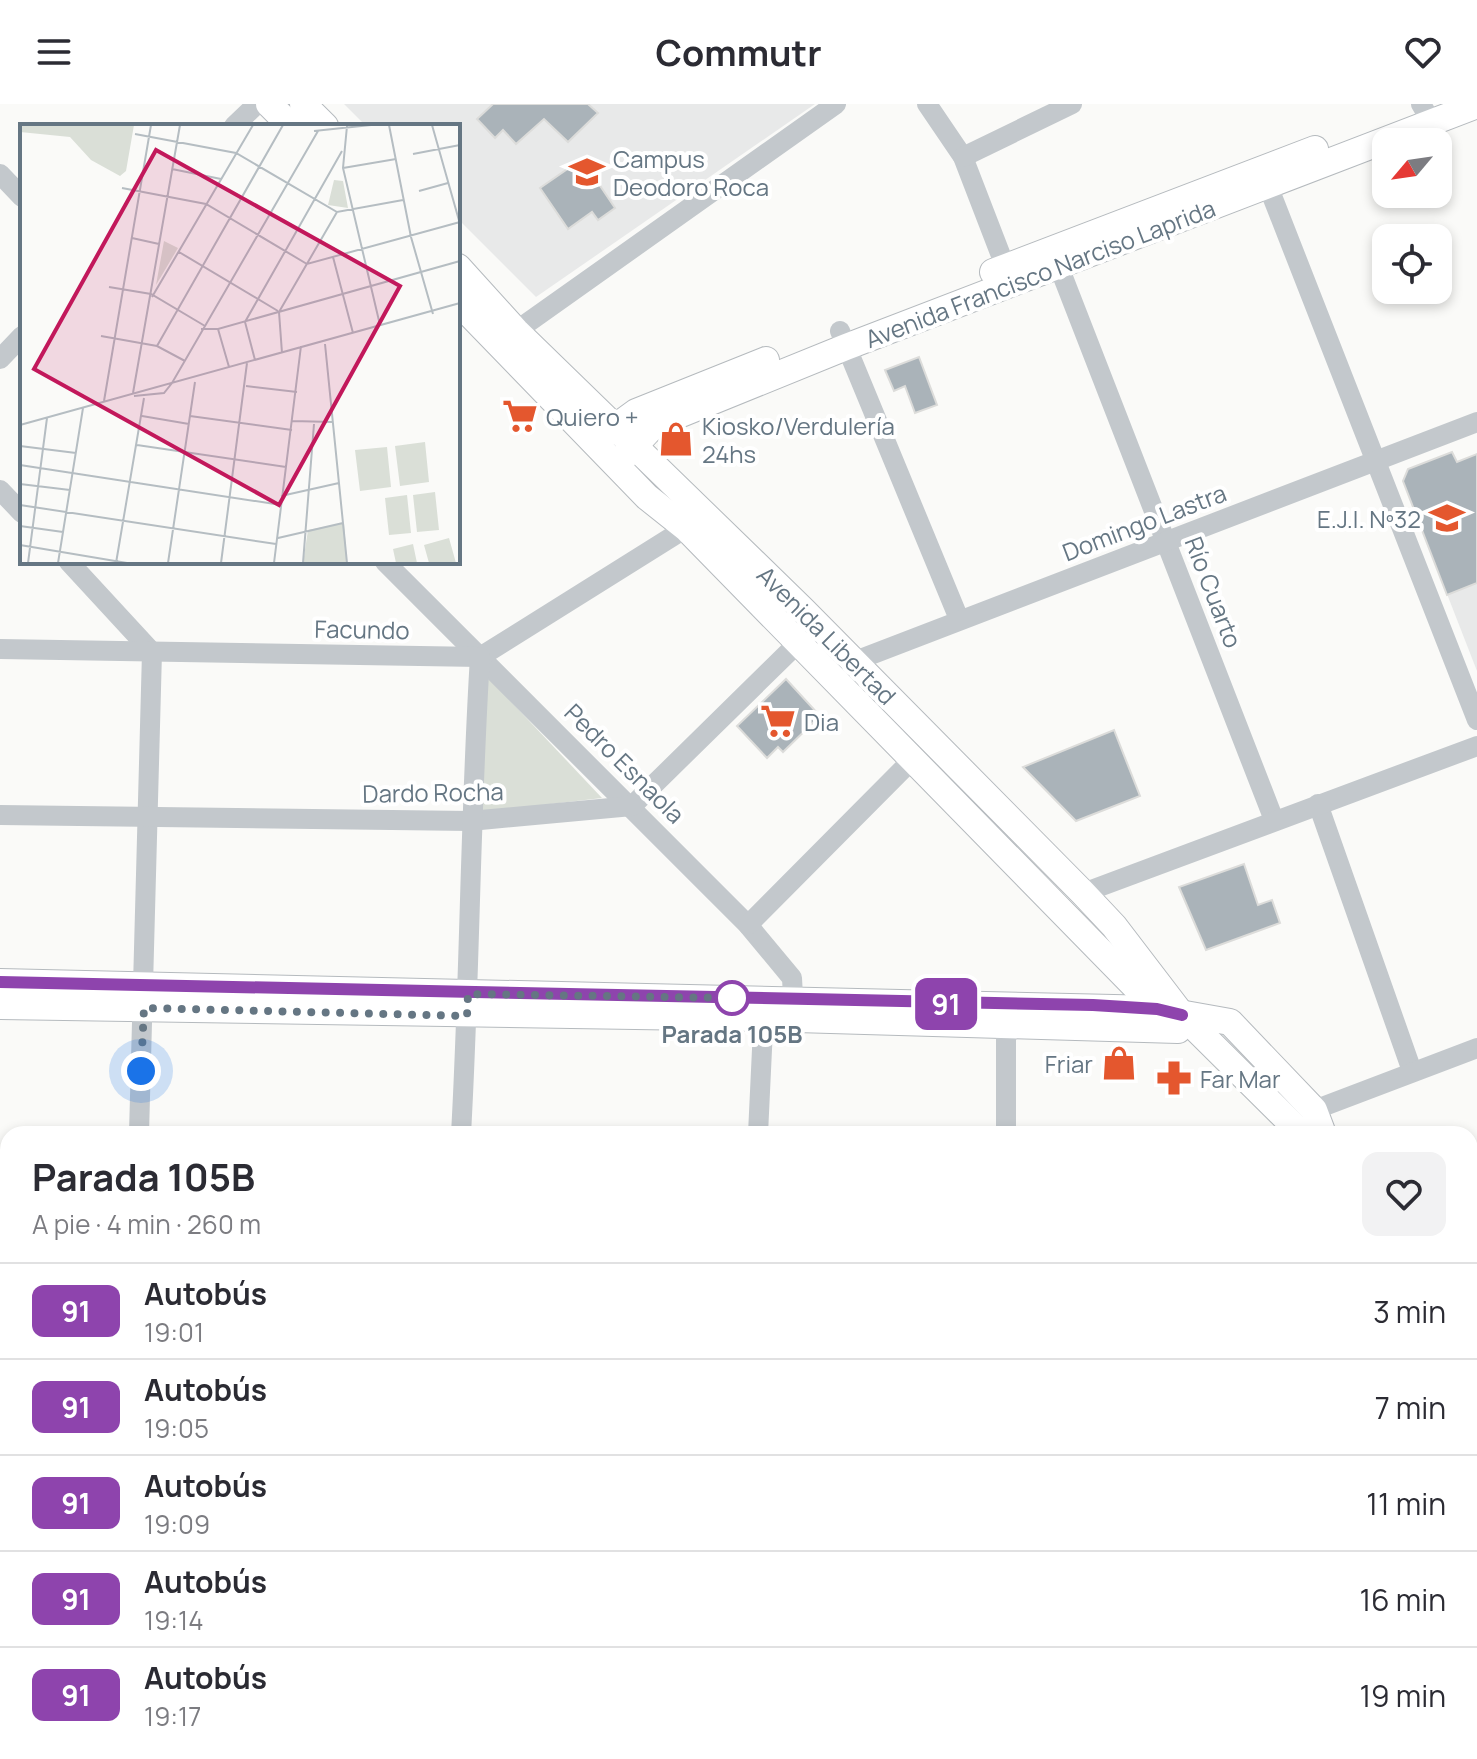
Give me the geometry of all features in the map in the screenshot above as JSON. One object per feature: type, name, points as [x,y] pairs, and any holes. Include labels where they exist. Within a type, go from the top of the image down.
[{"type":"main road","points":[[269,104],[289,124]]},
{"type":"main road","points":[[303,104],[323,124]]},
{"type":"main road","name":"Avenida Francisco Narciso Laprida","points":[[604,435],[636,412],[843,339],[1265,178],[1428,110],[1477,105]]},
{"type":"main road","name":"Avenida Libertad","points":[[460,269],[604,435],[617,465],[647,497],[686,528],[799,642],[846,671],[914,758],[1173,1018]]},
{"type":"main road","name":"Avenida Libertad","points":[[460,304],[604,435],[635,445],[846,671],[1083,893],[1114,926],[1173,1018]]},
{"type":"main road","name":"Avenida Francisco Narciso Laprida","points":[[617,465],[654,425],[843,339]]},
{"type":"main road","points":[[1093,1005],[1109,982],[1106,953]]},
{"type":"main road","points":[[0,982],[144,997],[764,1008],[1230,1022],[1318,1122]]},
{"type":"main road","points":[[0,1006],[144,997]]},
{"type":"main road","points":[[1006,1016],[1093,1005],[1173,1018],[1293,1126]]},
{"type":"main road","points":[[1173,1018],[1272,1126]]},
{"type":"street","points":[[236,124],[257,104]]},
{"type":"street","points":[[516,331],[836,104]]},
{"type":"street","points":[[927,104],[963,157],[1008,275]]},
{"type":"street","points":[[963,157],[1072,104]]},
{"type":"street","points":[[0,174],[20,195]]},
{"type":"street","points":[[1265,178],[1477,720]]},
{"type":"street","name":"Río Cuarto","points":[[1056,257],[1274,820]]},
{"type":"street","points":[[0,359],[20,338]]},
{"type":"street","points":[[843,339],[959,619]]},
{"type":"street","name":"Domingo Lastra","points":[[846,671],[959,619],[1477,422]]},
{"type":"street","points":[[0,490],[20,511]]},
{"type":"street","points":[[461,1126],[468,1005],[470,821],[480,657],[686,528]]},
{"type":"street","points":[[71,564],[152,652],[139,1126]]},
{"type":"street","name":"Pedro Esnaola","points":[[387,564],[748,925],[792,978],[794,1010]]},
{"type":"street","points":[[632,806],[799,642]]},
{"type":"street","name":"Facundo","points":[[0,649],[480,657]]},
{"type":"street","points":[[1083,893],[1477,746]]},
{"type":"street","points":[[748,925],[914,758]]},
{"type":"street","points":[[1318,804],[1412,1071]]},
{"type":"street","name":"Dardo Rocha","points":[[0,815],[470,821],[632,806]]},
{"type":"street","points":[[758,1126],[764,1008]]},
{"type":"street","points":[[1006,1016],[1006,1126]]},
{"type":"street","points":[[1318,1122],[1412,1071],[1477,1048]]},
{"type":"shaded area","name":"Campus Deodoro Roca","points":[[344,104],[815,104],[536,297],[460,221],[460,124],[364,124]]},
{"type":"shaded area","name":"E.J.I. Nº32","points":[[1452,452],[1457,462],[1477,454],[1477,671],[1403,481],[1408,469]]},
{"type":"shaded area","points":[[483,672],[602,798],[475,813]]},
{"type":"building","points":[[493,104],[588,104],[598,113],[568,142],[544,119],[516,144],[503,130],[495,138],[477,119]]},
{"type":"building","points":[[582,159],[615,208],[598,220],[592,212],[568,229],[540,188]]},
{"type":"building","points":[[919,357],[937,405],[915,413],[905,386],[894,391],[885,370]]},
{"type":"building","name":"E.J.I. Nº32","points":[[1452,452],[1457,462],[1477,454],[1477,583],[1447,595],[1403,481],[1408,469]]},
{"type":"building","name":"Dia","points":[[786,679],[820,716],[783,752],[778,747],[767,758],[737,726]]},
{"type":"building","points":[[1114,730],[1140,796],[1076,821],[1023,767]]},
{"type":"building","points":[[1244,864],[1258,905],[1272,900],[1280,923],[1206,950],[1179,887]]},
{"type":"bus line","name":"91","points":[[0,982],[1093,1005],[1157,1009],[1182,1015]]},
{"type":"place","name":"Campus Deodoro Roca","points":[[587,172]]},
{"type":"place","name":"Quiero +","points":[[520,416]]},
{"type":"place","name":"Kiosko/Verdulería 24hs","points":[[676,439]]},
{"type":"place","name":"E.J.I. Nº32","points":[[1447,518]]},
{"type":"place","name":"Dia","points":[[778,721]]},
{"type":"place","name":"Parada 105B","points":[[732,998]]},
{"type":"place","name":"Friar","points":[[1119,1063]]},
{"type":"place","name":"Far Mar","points":[[1174,1078]]},
{"type":"route","points":[[141,1071],[144,1008],[467,1016],[468,994],[735,998],[732,998]]}]
